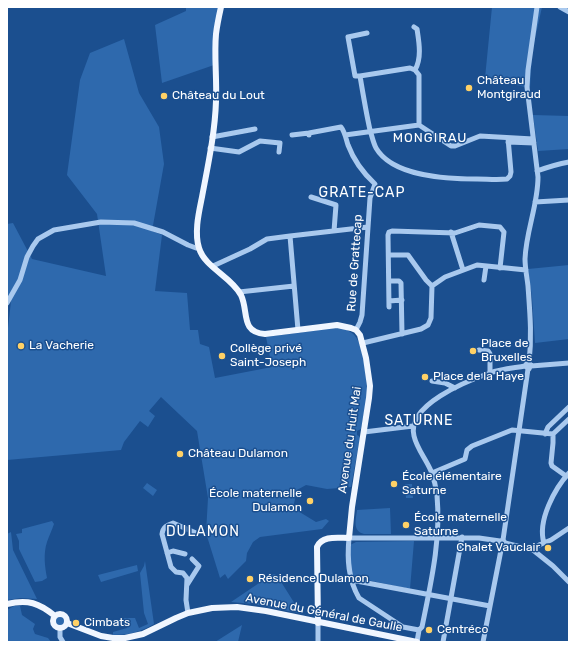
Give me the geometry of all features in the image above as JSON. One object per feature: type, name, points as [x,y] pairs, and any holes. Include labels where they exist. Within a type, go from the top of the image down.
[{"type":"main road","points":[[221,7],[216,35],[216,102],[198,226],[199,248],[203,255],[239,292],[242,298],[249,327],[258,334],[337,325],[346,326],[356,330]]},
{"type":"main road","name":"Avenue du Huit Mai","points":[[349,538],[352,507],[370,393],[363,343],[356,330]]},
{"type":"main road","points":[[318,622],[318,543],[324,540],[349,538]]},
{"type":"main road","points":[[7,604],[27,602],[38,604],[55,616]]},
{"type":"main road","name":"Avenue du Général de Gaulle","points":[[67,623],[101,636],[125,638],[143,634],[188,613],[212,608],[237,607],[417,642]]},
{"type":"main road","points":[[59,614],[64,615],[67,618],[65,627],[56,627],[53,623],[55,616],[59,614]]},
{"type":"street","points":[[483,642],[502,542],[531,341],[525,258],[538,183],[527,80],[537,7]]},
{"type":"street","points":[[560,7],[569,12]]},
{"type":"street","points":[[414,27],[417,29],[419,39],[419,63],[416,70]]},
{"type":"street","points":[[367,34],[348,37],[355,76],[410,68],[416,70],[419,75],[419,125]]},
{"type":"street","points":[[360,76],[373,142],[378,151],[397,165],[427,176],[453,179],[507,179],[511,172],[508,140]]},
{"type":"street","points":[[292,135],[309,134],[340,126],[343,128],[345,135],[419,125],[451,146],[455,146],[480,136],[508,140],[534,141]]},
{"type":"street","points":[[212,137],[255,129]]},
{"type":"street","name":"Rue de Grattecap","points":[[345,135],[357,165],[364,175],[375,184],[370,198],[362,315],[356,330]]},
{"type":"street","points":[[210,148],[238,152],[258,142],[280,143],[279,152]]},
{"type":"street","points":[[537,171],[546,169],[553,164],[569,162]]},
{"type":"street","points":[[311,197],[336,205],[334,231]]},
{"type":"street","points":[[535,202],[569,200]]},
{"type":"street","points":[[7,303],[20,280],[27,257],[33,246],[38,239],[54,230],[101,222],[134,223],[163,232],[196,248],[199,248]]},
{"type":"street","points":[[389,307],[389,232],[461,232],[478,225],[500,227],[504,232],[500,268]]},
{"type":"street","points":[[213,266],[250,249],[267,239],[368,227]]},
{"type":"street","points":[[450,232],[463,270]]},
{"type":"street","points":[[290,236],[298,330]]},
{"type":"street","points":[[389,255],[408,255],[432,286]]},
{"type":"street","points":[[363,343],[421,330],[428,325],[431,318],[432,286],[438,280],[478,265],[526,270]]},
{"type":"street","points":[[484,280],[486,266]]},
{"type":"street","points":[[389,281],[399,281],[401,283],[402,334]]},
{"type":"street","points":[[239,292],[294,286]]},
{"type":"street","points":[[389,301],[402,300]]},
{"type":"street","points":[[479,350],[488,351],[490,354],[490,373]]},
{"type":"street","points":[[417,642],[419,630],[422,627],[438,538],[436,492],[432,473],[414,436],[413,426],[417,418],[425,408],[445,393],[490,373],[528,366],[569,363]]},
{"type":"street","points":[[432,380],[445,383],[455,388]]},
{"type":"street","points":[[545,434],[548,427],[569,407]]},
{"type":"street","points":[[432,473],[465,459],[467,450],[472,446],[508,430],[553,434],[569,419]]},
{"type":"street","points":[[364,432],[413,426]]},
{"type":"street","points":[[544,543],[542,530],[549,504],[558,486],[567,474],[552,466],[553,434]]},
{"type":"street","points":[[188,613],[186,600],[187,578],[183,573],[176,572],[171,567],[162,530],[173,522],[196,533]]},
{"type":"street","points":[[533,550],[569,528]]},
{"type":"street","points":[[349,538],[479,538],[502,542],[533,550],[553,566],[569,582]]},
{"type":"street","name":"Avenue du Huit Mai","points":[[349,538],[348,562],[351,580],[359,598],[402,627],[419,630]]},
{"type":"street","points":[[443,642],[462,538]]},
{"type":"street","points":[[167,552],[174,551],[185,554]]},
{"type":"street","points":[[186,585],[199,566],[192,559]]},
{"type":"street","points":[[351,580],[490,606]]},
{"type":"street","points":[[318,622],[318,642]]},
{"type":"street","points":[[60,628],[60,637],[62,642]]},
{"type":"shaded area","points":[[186,7],[220,7],[214,65],[162,83],[155,25],[186,11]]},
{"type":"shaded area","points":[[492,7],[542,7],[532,52],[530,88],[485,78]]},
{"type":"shaded area","points":[[124,39],[139,93],[159,127],[164,164],[152,231],[162,235],[155,291],[187,293],[190,330],[198,330],[200,344],[209,347],[215,378],[272,367],[266,337],[333,328],[347,330],[356,337],[361,348],[364,362],[367,397],[361,429],[357,431],[357,435],[360,438],[351,487],[327,489],[306,485],[297,490],[293,508],[316,522],[326,519],[329,521],[322,529],[260,537],[253,542],[247,553],[246,561],[228,579],[225,574],[220,578],[206,533],[208,498],[197,431],[161,397],[149,411],[155,416],[148,427],[140,421],[124,442],[121,450],[7,460],[7,337],[11,301],[7,300],[7,224],[13,223],[32,259],[106,276],[97,214],[67,175],[80,80],[90,53]]},
{"type":"shaded area","points":[[533,115],[569,116],[569,149],[538,151]]},
{"type":"shaded area","points":[[569,265],[569,339],[535,343],[532,297],[528,269]]},
{"type":"shaded area","points":[[147,483],[157,490],[153,496],[143,488]]},
{"type":"shaded area","points":[[405,484],[412,484],[413,498],[406,498]]},
{"type":"shaded area","points":[[390,508],[391,534],[364,534],[356,527],[357,510]]},
{"type":"shaded area","points":[[52,521],[54,524],[45,551],[47,578],[42,581],[35,582],[19,549],[19,541],[16,534],[22,533],[22,529]]},
{"type":"shaded area","points":[[11,532],[13,550],[37,599],[21,598],[7,600],[7,534]]},
{"type":"shaded area","points":[[414,541],[410,589],[353,577],[350,565],[350,545],[356,542]]},
{"type":"shaded area","points":[[145,561],[154,624],[134,632],[113,635],[113,632],[127,628],[124,618],[135,618],[139,628],[148,624],[144,613],[140,573]]},
{"type":"shaded area","points":[[137,565],[138,571],[101,582],[98,575]]},
{"type":"shaded area","points":[[275,574],[300,612],[303,614],[253,604],[231,602],[271,575]]},
{"type":"shaded area","points":[[14,606],[20,606],[22,615],[35,624],[33,629],[35,634],[48,638],[51,642],[7,642],[7,610]]},
{"type":"shaded area","points":[[58,616],[62,616],[65,621],[62,626],[58,626],[55,623],[55,619]]},
{"type":"shaded area","points":[[242,625],[238,642],[215,642]]},
{"type":"place","name":"Château Montgiraud","points":[[469,88]]},
{"type":"place","name":"Château du Lout","points":[[164,96]]},
{"type":"place","name":"La Vacherie","points":[[21,346]]},
{"type":"place","name":"Place de Bruxelles","points":[[473,351]]},
{"type":"place","name":"Collège privé Saint-Joseph","points":[[222,356]]},
{"type":"place","name":"Place de la Haye","points":[[425,377]]},
{"type":"place","name":"Château Dulamon","points":[[180,454]]},
{"type":"place","name":"École élémentaire Saturne","points":[[394,484]]},
{"type":"place","name":"École maternelle Dulamon","points":[[310,501]]},
{"type":"place","name":"École maternelle Saturne","points":[[406,525]]},
{"type":"place","name":"Chalet Vauclair","points":[[548,548]]},
{"type":"place","name":"Résidence Dulamon","points":[[250,579]]},
{"type":"place","name":"Cimbats","points":[[76,623]]},
{"type":"place","name":"Centréco","points":[[429,630]]},
{"type":"district","name":"MONGIRAU","points":[[430,138]]},
{"type":"district","name":"GRATE-CAP","points":[[362,193]]},
{"type":"district","name":"SATURNE","points":[[419,421]]},
{"type":"district","name":"DULAMON","points":[[203,532]]}]
